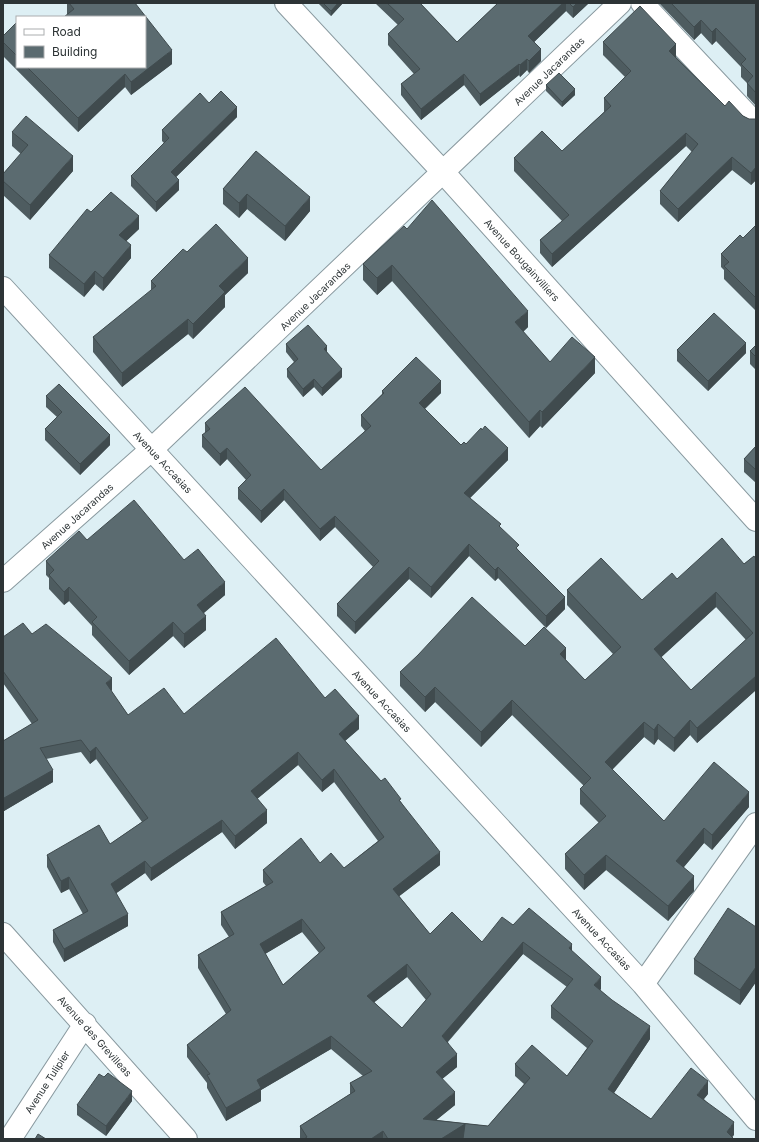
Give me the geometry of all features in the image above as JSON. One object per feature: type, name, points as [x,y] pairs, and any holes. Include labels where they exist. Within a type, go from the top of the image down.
[{"type":"street","name":"Avenue Bougainvilliers","points":[[286,3],[443,172],[756,520]]},
{"type":"street","name":"Avenue Jacarandas","points":[[3,582],[152,449],[620,3]]},
{"type":"street","points":[[642,3],[752,120]]},
{"type":"street","name":"Avenue Accasias","points":[[3,288],[643,984],[756,1119]]},
{"type":"street","points":[[643,984],[756,824]]},
{"type":"street","name":"Avenue des Grevilleas","points":[[3,934],[85,1024],[186,1139]]},
{"type":"street","name":"Avenue Tulipier","points":[[10,1139],[85,1024]]},
{"type":"building","points":[[69,3],[135,3],[145,16],[65,16],[74,9]]},
{"type":"building","points":[[323,3],[338,3],[331,11]]},
{"type":"building","points":[[387,3],[420,3],[457,42],[498,3],[563,3],[528,36],[541,49],[529,61],[527,59],[520,65],[519,64],[480,94],[464,74],[421,109],[401,84],[420,69],[388,34],[404,19]]},
{"type":"building","points":[[569,3],[577,3],[573,7]]},
{"type":"building","points":[[671,3],[756,3],[756,93],[747,83],[753,76],[741,64],[746,59],[716,28],[712,32],[701,20],[694,27]]},
{"type":"building","points":[[640,6],[676,44],[669,51],[725,106],[729,101],[743,116],[749,119],[756,119],[756,167],[751,173],[732,157],[678,209],[660,191],[698,144],[686,133],[552,254],[540,240],[569,215],[514,158],[542,131],[562,151],[611,106],[604,98],[631,71],[603,42]]},
{"type":"building","points":[[146,17],[172,50],[131,82],[125,74],[78,118],[28,68],[146,68]]},
{"type":"building","points":[[16,23],[16,55],[3,42],[3,36]]},
{"type":"building","points":[[559,73],[575,89],[562,102],[546,85]]},
{"type":"building","points":[[221,91],[237,107],[171,172],[179,180],[156,202],[131,176],[169,138],[162,130],[200,93],[209,103]]},
{"type":"building","points":[[26,116],[73,156],[30,205],[3,181],[3,174],[28,145],[12,132]]},
{"type":"building","points":[[256,151],[310,197],[285,226],[247,194],[239,203],[223,189]]},
{"type":"building","points":[[111,192],[139,216],[119,235],[131,245],[103,278],[95,271],[84,284],[49,255],[87,209],[91,212]]},
{"type":"building","points":[[432,200],[528,311],[515,322],[550,362],[572,337],[595,357],[542,412],[540,410],[529,422],[392,265],[377,278],[363,264],[404,226],[407,229]]},
{"type":"building","points":[[216,224],[248,258],[219,286],[225,292],[193,324],[188,319],[122,373],[93,337],[156,286],[151,281],[183,249],[187,252]]},
{"type":"building","points":[[756,225],[756,298],[724,266],[729,262],[721,254],[740,235],[743,238]]},
{"type":"building","points":[[714,313],[746,343],[708,381],[677,350]]},
{"type":"building","points":[[308,325],[327,346],[324,349],[342,369],[322,388],[314,379],[303,389],[287,369],[298,359],[286,344]]},
{"type":"building","points":[[756,345],[756,357],[750,351]]},
{"type":"building","points":[[416,357],[441,381],[419,403],[461,445],[464,442],[466,444],[481,428],[482,430],[485,426],[508,448],[464,493],[501,524],[499,526],[519,545],[516,548],[565,597],[546,616],[498,567],[495,570],[469,544],[431,587],[409,567],[355,622],[337,604],[379,561],[335,516],[320,529],[284,489],[261,511],[238,488],[251,475],[227,448],[220,454],[202,435],[210,429],[205,423],[245,387],[321,470],[371,426],[361,415],[384,393],[382,391]]},
{"type":"building","points":[[59,384],[110,435],[80,464],[45,429],[62,412],[46,396]]},
{"type":"building","points":[[756,446],[756,470],[744,459]]},
{"type":"building","points":[[134,500],[184,560],[198,549],[225,582],[197,605],[206,616],[184,634],[173,622],[129,661],[92,622],[97,617],[69,587],[64,592],[49,575],[54,570],[46,561],[79,531],[87,540]]},
{"type":"building","points":[[722,538],[744,564],[754,556],[756,559],[756,676],[697,728],[690,720],[674,738],[658,724],[654,730],[644,722],[605,762],[664,821],[714,762],[749,792],[712,835],[704,828],[676,861],[694,876],[668,906],[606,855],[584,875],[565,854],[606,816],[580,789],[591,778],[512,700],[481,732],[435,687],[425,697],[400,672],[418,655],[472,597],[525,646],[544,627],[566,648],[560,654],[585,680],[621,647],[567,590],[601,558],[642,600],[672,573],[677,579]],"holes":[[[716,592],[753,633],[691,690],[654,649]]]},
{"type":"building","points":[[23,623],[32,634],[46,624],[112,678],[106,683],[128,715],[164,688],[184,714],[276,638],[325,698],[335,689],[359,716],[339,734],[381,781],[385,778],[401,799],[399,800],[440,852],[393,889],[430,934],[452,912],[482,942],[502,917],[513,925],[529,908],[572,944],[569,948],[601,977],[594,985],[612,1000],[650,1026],[608,1089],[651,1119],[691,1068],[708,1081],[697,1095],[734,1122],[727,1132],[734,1139],[463,1139],[465,1124],[441,1139],[388,1139],[383,1131],[371,1139],[304,1139],[307,1137],[300,1126],[355,1091],[350,1083],[372,1071],[331,1036],[257,1080],[261,1088],[226,1108],[207,1075],[210,1074],[187,1045],[231,1010],[198,955],[234,934],[221,912],[273,882],[263,870],[301,838],[320,863],[331,853],[344,868],[384,837],[334,769],[322,780],[298,752],[251,791],[267,810],[235,836],[222,820],[151,868],[145,861],[111,884],[128,914],[64,949],[53,930],[88,911],[69,877],[61,881],[47,855],[99,825],[110,844],[148,818],[96,747],[90,752],[81,740],[40,748],[53,770],[4,798],[3,797],[3,741],[38,720],[3,671],[3,637]],"holes":[[[302,919],[325,948],[283,985],[260,944]],[[523,942],[573,979],[551,1006],[593,1041],[567,1076],[532,1045],[515,1064],[530,1078],[488,1126],[423,1119],[455,1092],[436,1072],[457,1054],[442,1036]],[[407,964],[431,994],[402,1028],[367,996]]]},
{"type":"building","points":[[728,908],[756,927],[756,967],[740,990],[694,959]]},
{"type":"building","points":[[108,1073],[132,1091],[106,1126],[77,1105],[99,1074],[104,1077]]},
{"type":"building","points":[[38,1134],[46,1139],[35,1139]]}]
